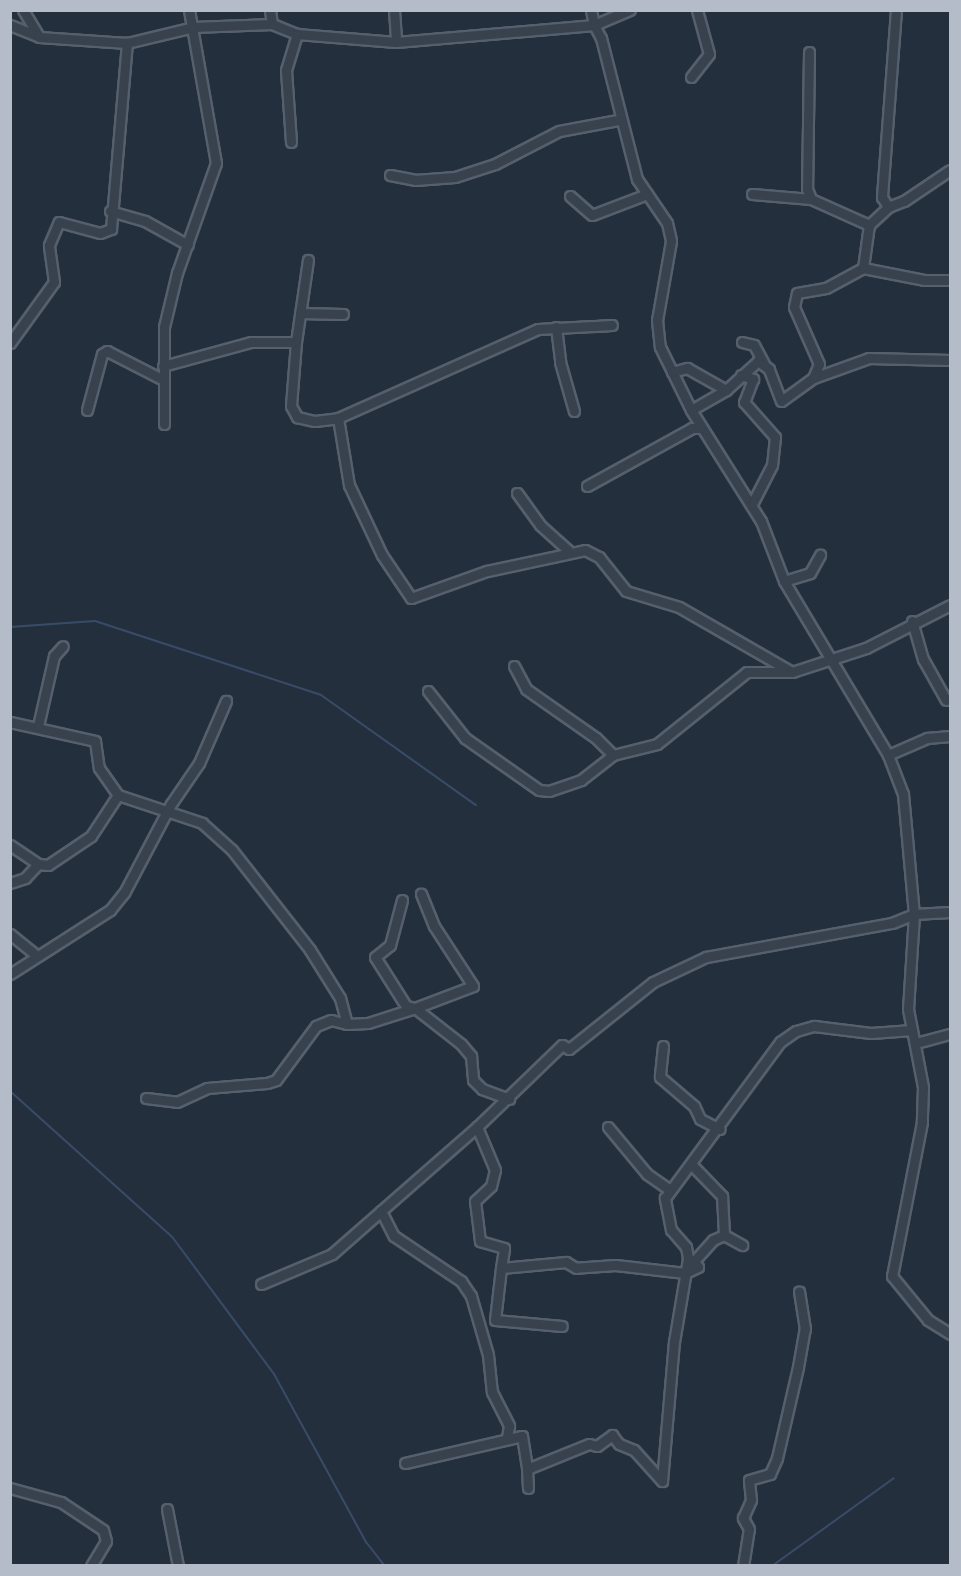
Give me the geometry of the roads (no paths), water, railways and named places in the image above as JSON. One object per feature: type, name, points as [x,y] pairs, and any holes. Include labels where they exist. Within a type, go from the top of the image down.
[{"type":"street","points":[[23,10],[39,37]]},
{"type":"street","points":[[164,424],[162,379],[164,327],[188,245],[216,163],[189,10]]},
{"type":"street","points":[[270,10],[272,24]]},
{"type":"street","points":[[394,10],[396,42]]},
{"type":"street","points":[[591,10],[594,25],[601,38],[618,120],[637,179],[668,223],[671,241],[657,320],[660,347],[701,428],[752,504],[784,581],[888,755],[903,794],[914,914],[908,1009],[916,1043],[922,1122],[892,1276],[928,1320],[951,1334]]},
{"type":"street","points":[[10,25],[39,37],[127,43],[193,27],[272,24],[297,34],[396,42],[594,25],[630,10]]},
{"type":"street","points":[[691,77],[709,54],[697,10]]},
{"type":"street","points":[[888,207],[882,197],[896,10]]},
{"type":"street","points":[[291,142],[286,70],[297,34]]},
{"type":"street","points":[[10,343],[54,282],[50,245],[59,222],[107,233],[111,229],[127,43]]},
{"type":"street","points":[[809,52],[807,189],[811,199]]},
{"type":"street","points":[[390,175],[415,180],[455,177],[495,164],[559,131],[618,120]]},
{"type":"street","points":[[863,267],[869,225],[888,207],[951,170]]},
{"type":"street","points":[[570,196],[592,215],[647,194]]},
{"type":"street","points":[[752,194],[811,199],[869,225]]},
{"type":"street","points":[[111,211],[145,221],[188,245]]},
{"type":"street","points":[[308,260],[291,366],[294,412],[315,422],[338,418],[538,329],[612,325]]},
{"type":"street","points":[[813,378],[819,364],[793,299],[806,290],[826,288],[863,267],[924,280],[951,279]]},
{"type":"street","points":[[300,313],[343,314]]},
{"type":"street","points":[[556,327],[560,362],[574,411]]},
{"type":"street","points":[[163,366],[251,342],[296,342]]},
{"type":"street","points":[[741,342],[754,345],[781,401],[813,378],[868,358],[951,360]]},
{"type":"street","points":[[87,410],[102,354],[107,351],[162,379]]},
{"type":"street","points":[[691,410],[726,390],[749,365],[764,364]]},
{"type":"street","points":[[672,372],[687,368],[726,390]]},
{"type":"street","points":[[741,375],[753,379],[744,402],[776,437],[771,465],[752,504]]},
{"type":"street","points":[[338,418],[349,485],[382,555],[411,598],[486,571],[568,550],[585,550],[599,557],[626,591],[680,607],[792,672]]},
{"type":"street","points":[[587,486],[692,428],[701,428]]},
{"type":"street","points":[[517,492],[540,525],[568,550]]},
{"type":"street","points":[[784,581],[810,573],[820,555]]},
{"type":"street","points":[[428,691],[465,738],[538,790],[581,780],[613,755],[657,744],[747,672],[792,672],[828,657],[866,648],[912,621],[951,605]]},
{"type":"street","points":[[912,621],[923,659],[946,700]]},
{"type":"street","points":[[38,726],[54,656],[63,646]]},
{"type":"street","points":[[514,666],[526,689],[596,738],[613,755]]},
{"type":"street","points":[[10,974],[110,910],[168,810],[199,763],[226,701]]},
{"type":"street","points":[[10,722],[38,726],[95,741],[99,768],[118,795],[202,823],[232,850],[310,950],[340,998],[347,1024]]},
{"type":"street","points":[[888,755],[927,738],[951,736]]},
{"type":"street","points":[[10,845],[38,864],[48,865],[80,848],[118,795]]},
{"type":"street","points":[[10,883],[25,878],[38,864]]},
{"type":"street","points":[[146,1098],[177,1102],[207,1088],[267,1083],[276,1080],[316,1026],[331,1020],[347,1024],[368,1023],[473,986],[434,926],[420,894]]},
{"type":"street","points":[[402,900],[390,945],[375,957],[406,1006],[415,1008],[461,1044],[471,1056],[473,1080],[482,1089],[509,1099]]},
{"type":"street","points":[[261,1284],[332,1254],[509,1099],[562,1045],[569,1049],[673,970],[747,946],[892,923],[914,914],[951,912]]},
{"type":"street","points":[[10,934],[37,957]]},
{"type":"street","points":[[527,1469],[589,1444],[597,1446],[612,1435],[619,1444],[634,1450],[662,1481],[686,1247],[671,1230],[666,1215],[665,1198],[720,1130],[780,1042],[795,1031],[814,1026],[871,1034],[912,1030]]},
{"type":"street","points":[[916,1043],[951,1034]]},
{"type":"street","points":[[663,1046],[660,1077],[694,1106],[700,1119],[720,1130]]},
{"type":"street","points":[[477,1127],[495,1170],[491,1186],[475,1201],[473,1211],[483,1246],[504,1248],[495,1320],[562,1326]]},
{"type":"street","points":[[608,1127],[647,1174],[670,1190]]},
{"type":"street","points":[[691,1164],[722,1196],[724,1235]]},
{"type":"street","points":[[381,1211],[394,1236],[461,1281],[471,1296],[488,1355],[492,1392],[508,1426],[507,1437]]},
{"type":"street","points":[[501,1268],[566,1262],[576,1268],[615,1265],[685,1273],[698,1267],[694,1261],[713,1240],[724,1235]]},
{"type":"street","points":[[724,1235],[742,1245]]},
{"type":"street","points":[[743,1566],[749,1528],[742,1518],[752,1500],[749,1480],[770,1474],[777,1458],[798,1367],[805,1329],[799,1291]]},
{"type":"street","points":[[405,1463],[507,1437],[522,1436],[528,1488]]},
{"type":"street","points":[[10,1488],[61,1502],[103,1530],[106,1541],[91,1566]]},
{"type":"street","points":[[167,1509],[178,1566]]},
{"type":"waterway","points":[[10,627],[95,621],[321,695],[476,805]]},
{"type":"waterway","points":[[10,1091],[173,1238],[274,1374],[366,1542],[385,1566]]},
{"type":"waterway","points":[[772,1566],[894,1478]]}]
